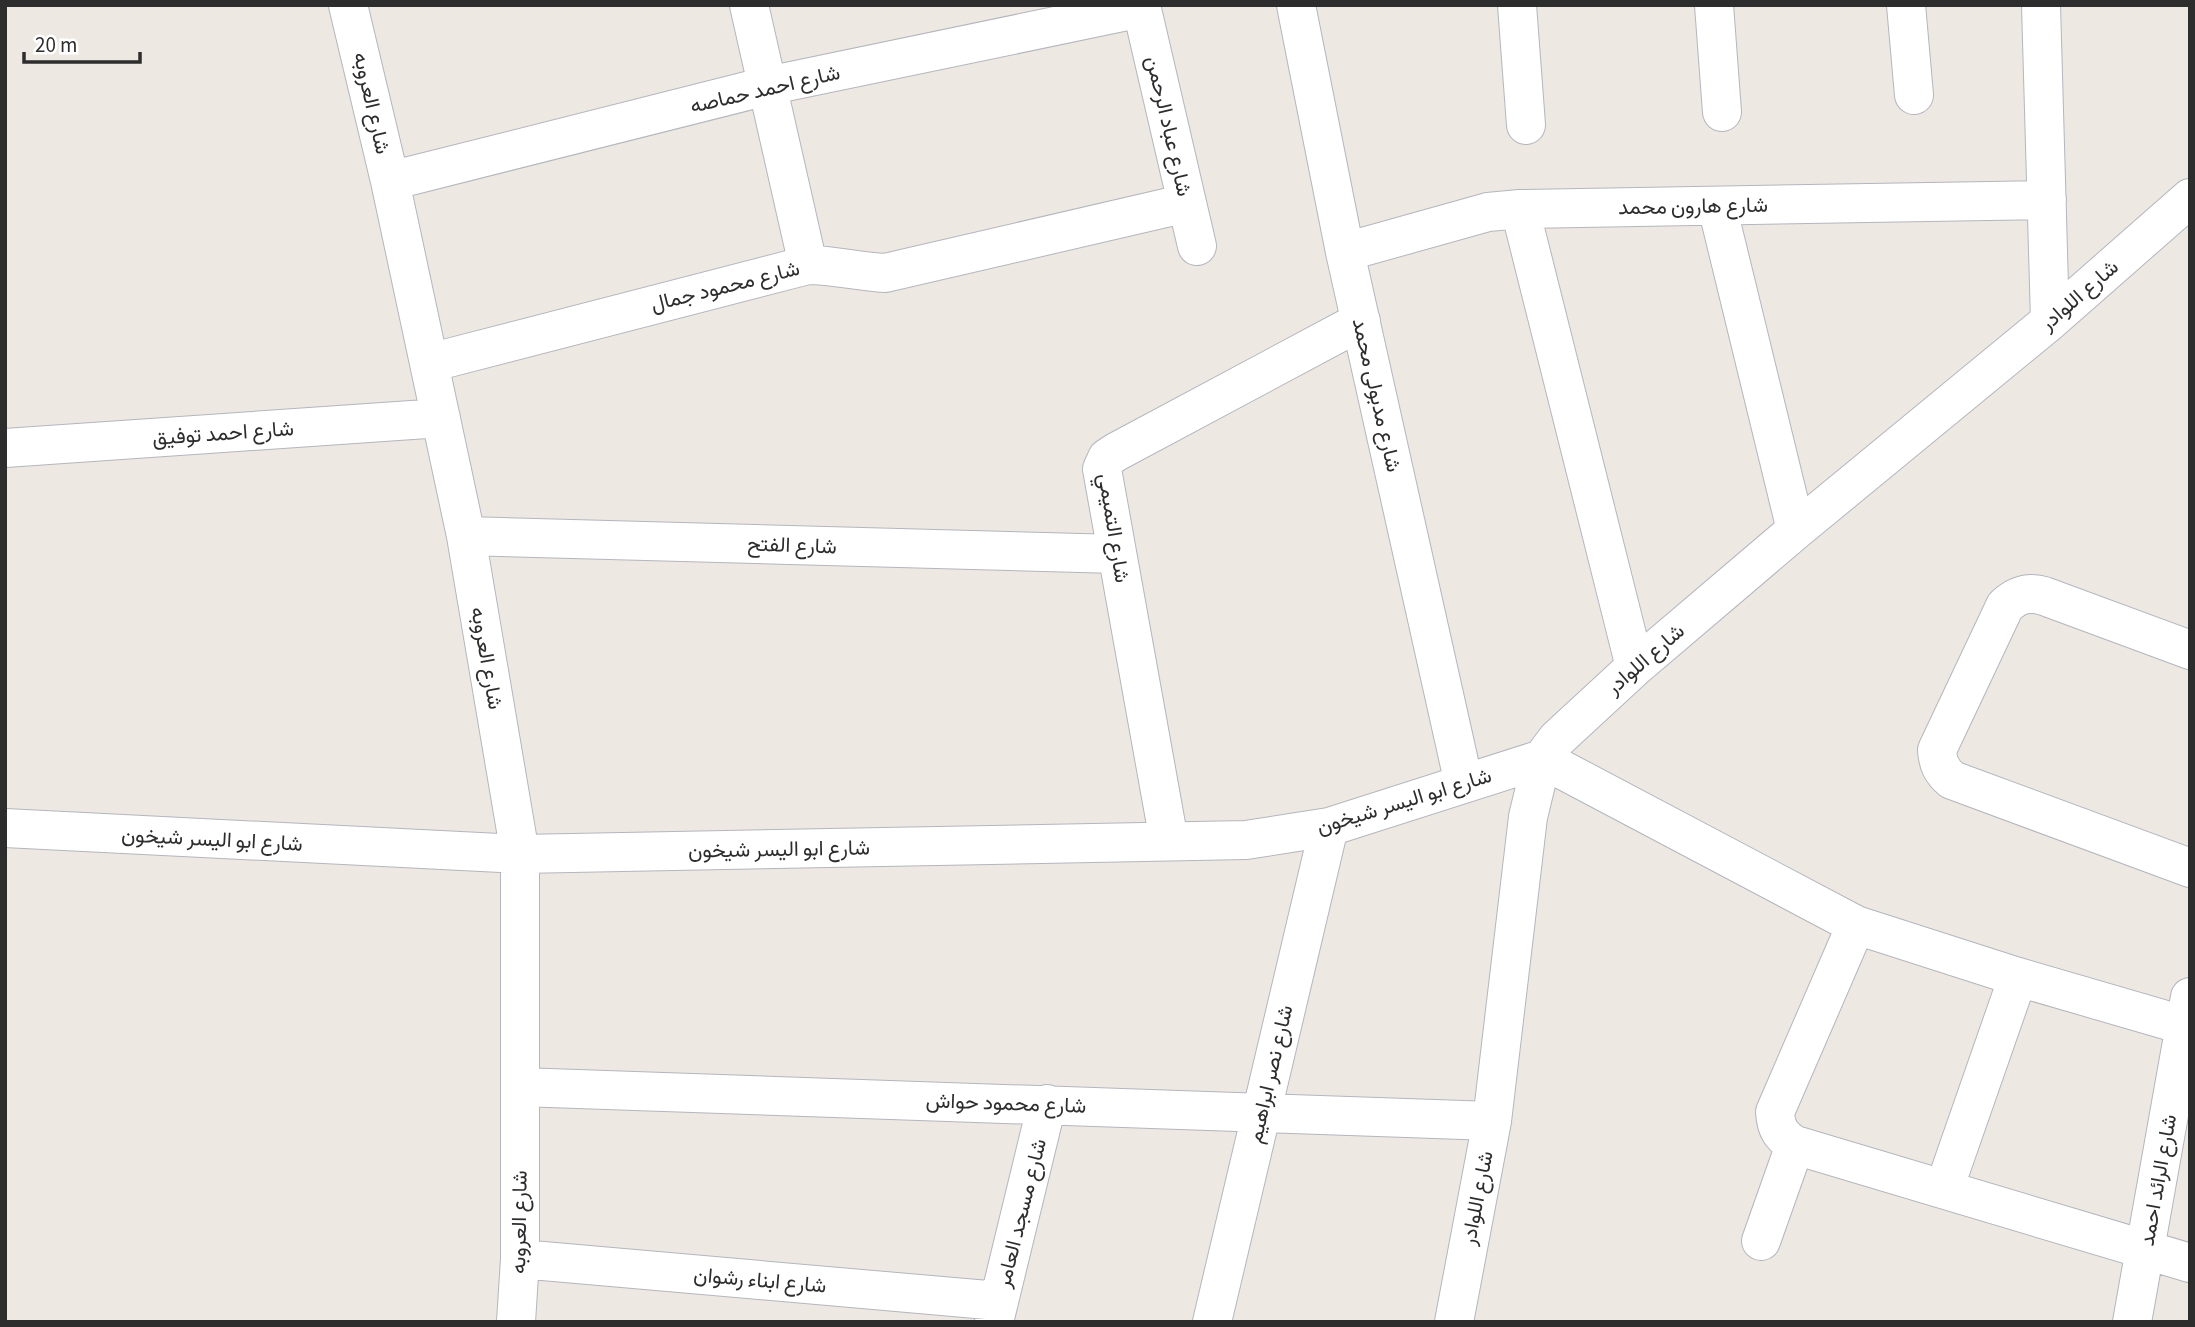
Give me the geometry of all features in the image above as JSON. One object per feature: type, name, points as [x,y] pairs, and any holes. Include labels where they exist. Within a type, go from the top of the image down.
[{"type":"street","points":[[749,5],[808,265]]},
{"type":"street","name":"شارع مدبولى محمد","points":[[1296,5],[1345,252],[1464,784]]},
{"type":"street","points":[[1517,5],[1527,125]]},
{"type":"street","points":[[1714,5],[1722,112]]},
{"type":"street","points":[[1906,5],[1914,95]]},
{"type":"street","points":[[2041,5],[2050,321]]},
{"type":"street","name":"شارع العروبه","points":[[357,7],[390,181],[466,536],[520,855],[520,1259],[516,1322]]},
{"type":"street","name":"شارع احمد حماصه","points":[[390,181],[767,86],[1142,7]]},
{"type":"street","name":"شارع عباد الرحمن","points":[[1142,7],[1197,246]]},
{"type":"street","name":"شارع اللوادر","points":[[1454,1322],[1492,1121],[1528,817],[1542,759],[1557,739],[1635,667],[1796,530],[2050,321],[2190,198]]},
{"type":"street","name":"شارع هارون محمد","points":[[1345,252],[1488,212],[1520,209],[2046,200]]},
{"type":"street","name":"شارع محمود جمال","points":[[429,363],[808,265],[834,265],[862,272],[886,273],[1187,203]]},
{"type":"street","points":[[1717,206],[1796,530]]},
{"type":"street","points":[[1520,209],[1635,667]]},
{"type":"street","name":"شارع التميمي","points":[[1169,841],[1102,468],[1107,458],[1361,321]]},
{"type":"street","name":"شارع احمد توفيق","points":[[5,448],[441,418]]},
{"type":"street","name":"شارع الفتح","points":[[466,536],[1117,554]]},
{"type":"street","points":[[2190,650],[2044,596],[2022,594],[2005,606],[1937,750],[1938,762],[1943,772],[1952,780],[2190,868]]},
{"type":"street","points":[[1542,759],[1856,925],[2018,977],[2188,1017]]},
{"type":"street","name":"شارع ابو اليسر شيخون","points":[[5,828],[520,855],[1246,840],[1329,827],[1542,759]]},
{"type":"street","name":"شارع نصر ابراهيم","points":[[1212,1322],[1329,827]]},
{"type":"street","points":[[1856,925],[1775,1112],[1776,1126],[1783,1137],[1795,1145],[2190,1263]]},
{"type":"street","points":[[1944,1189],[2018,977]]},
{"type":"street","name":"شارع الرائد احمد","points":[[2132,1322],[2188,1017]]},
{"type":"street","name":"شارع محمود حواش","points":[[520,1087],[1492,1121]]},
{"type":"street","name":"شارع مسجد العامر","points":[[997,1311],[1047,1104]]},
{"type":"street","points":[[1761,1241],[1795,1145]]},
{"type":"street","name":"شارع ابناء رشوان","points":[[520,1259],[997,1311]]}]
